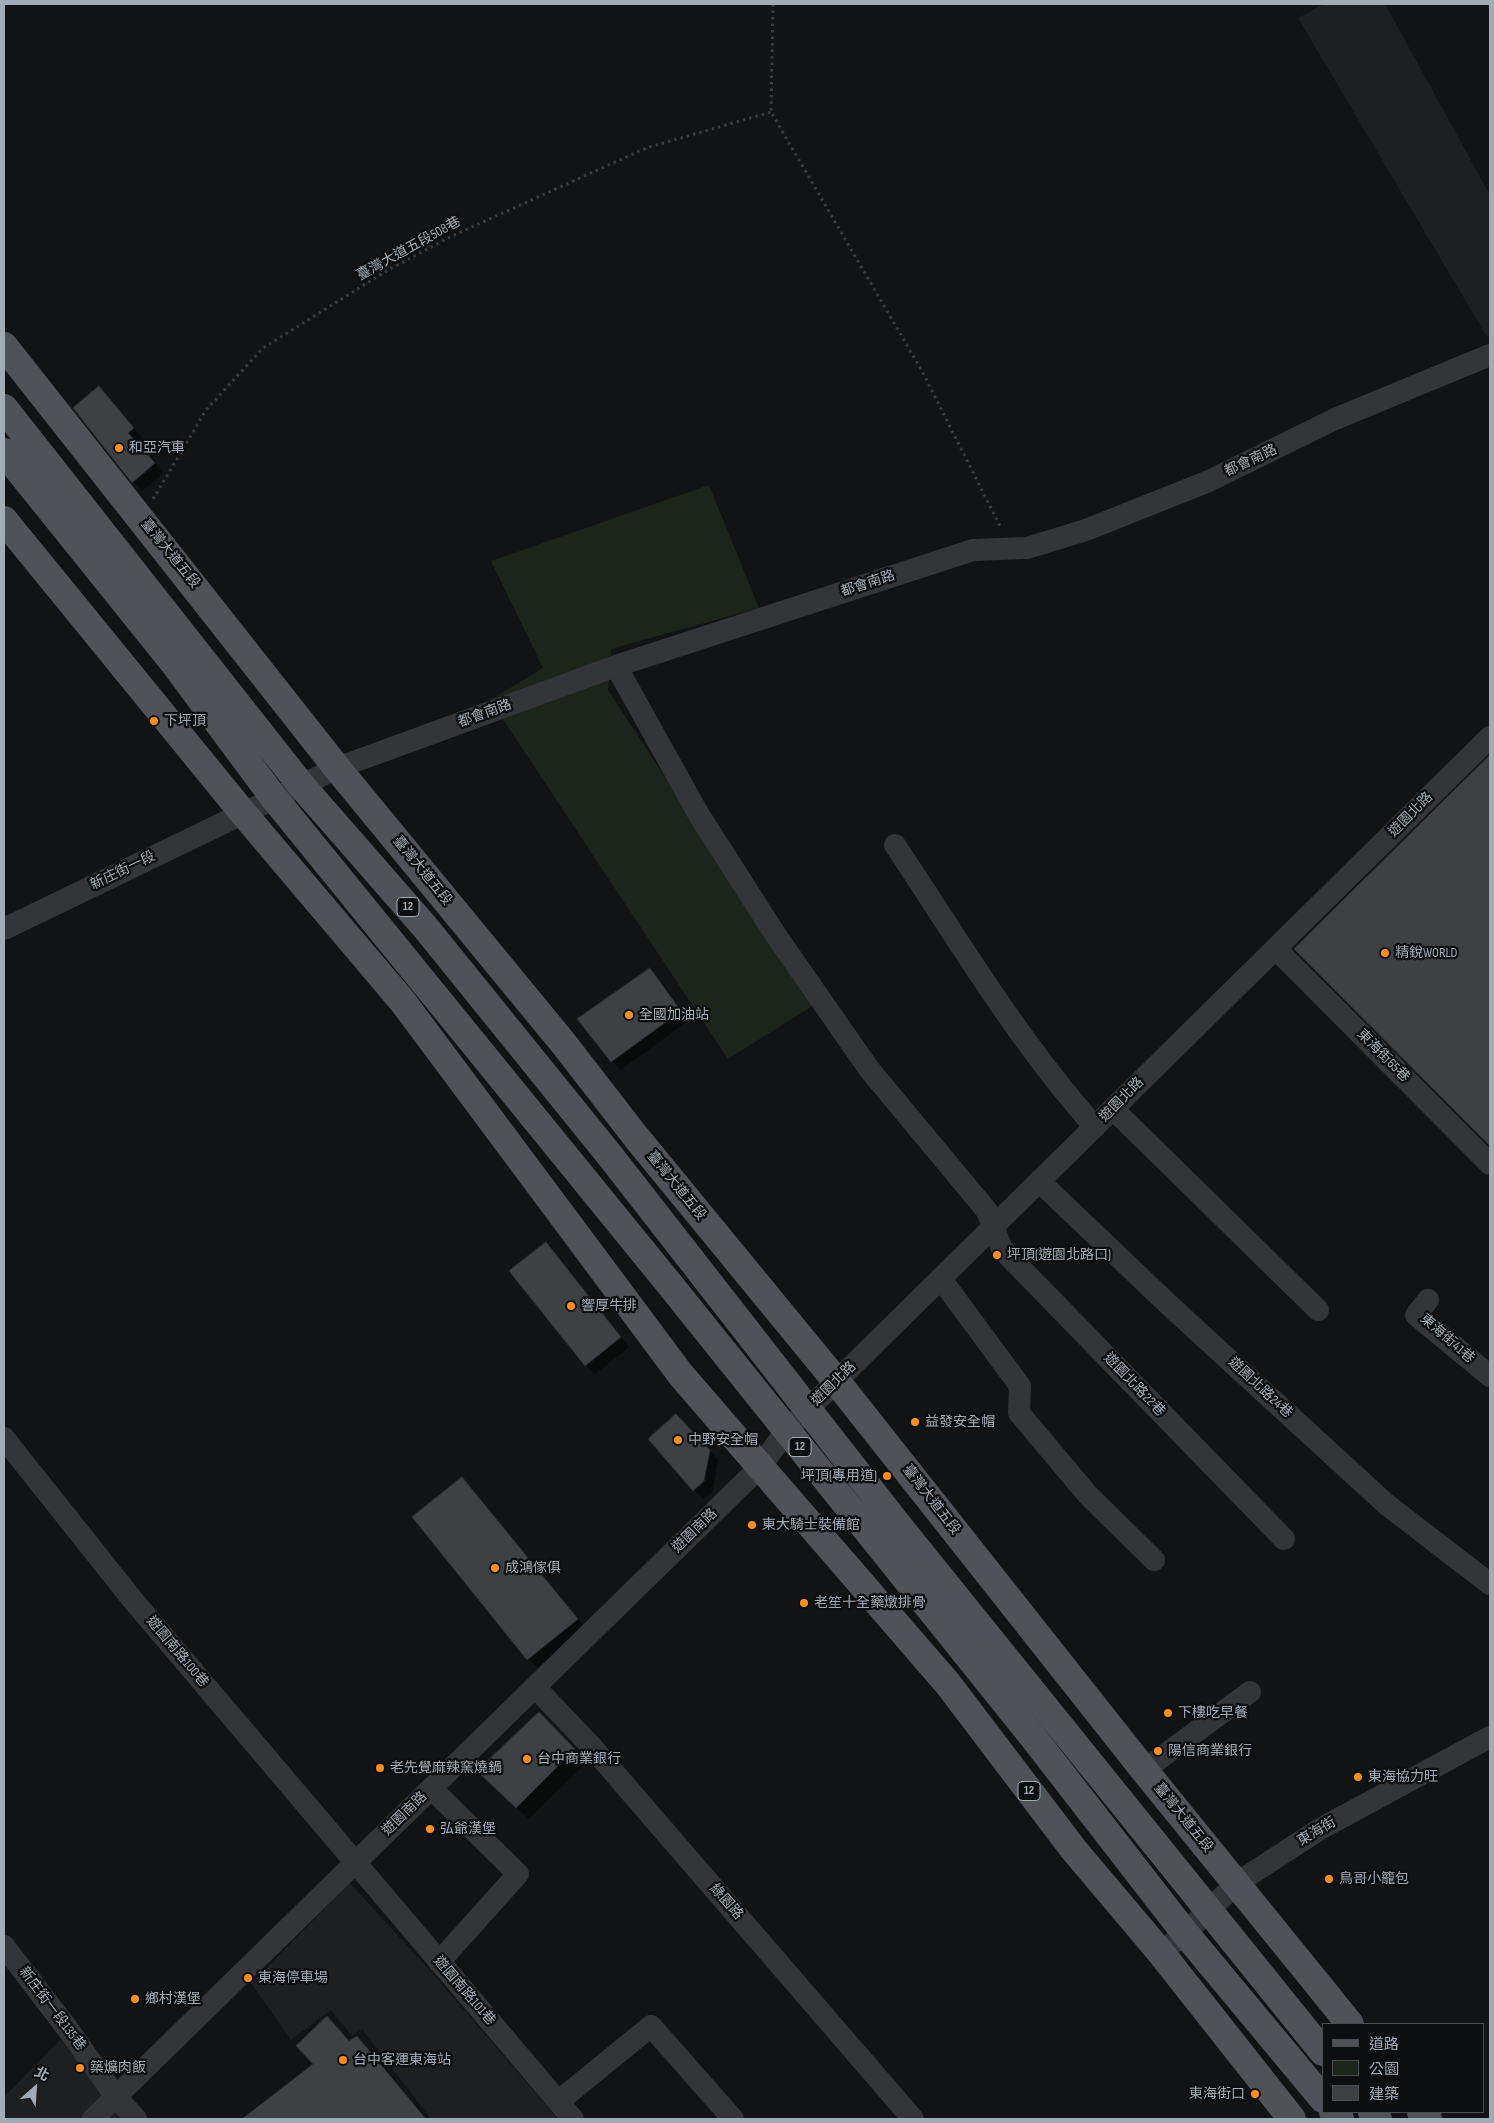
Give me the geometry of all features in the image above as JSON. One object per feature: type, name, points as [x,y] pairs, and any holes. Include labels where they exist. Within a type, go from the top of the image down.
[{"type":"main road","name":"臺灣大道五段","points":[[4,346],[337,768],[558,1036],[636,1137],[837,1382],[1144,1770],[1349,2023]]},
{"type":"main road","name":"12","points":[[4,408],[301,785],[444,950],[617,1164],[898,1525],[1322,2051]]},
{"type":"main road","name":"12","points":[[4,452],[173,662],[274,798],[1033,1737],[1185,1934],[1322,2098]]},
{"type":"main road","name":"12","points":[[4,520],[242,813],[402,1002],[681,1375],[948,1684],[1074,1850],[1161,1953],[1292,2119]]},
{"type":"street","name":"都會南路","points":[[242,813],[337,768],[616,666],[973,550],[1027,548],[1086,530],[1209,481],[1335,419],[1490,354]]},
{"type":"street","name":"遊園北路22巷","points":[[616,666],[699,815],[774,934],[868,1069],[987,1211],[1002,1249],[1284,1539]]},
{"type":"street","name":"遊園北路","points":[[760,1467],[786,1431],[1490,737]]},
{"type":"street","name":"新庄街一段","points":[[4,929],[242,813]]},
{"type":"street","points":[[895,845],[1000,1005],[1065,1094],[1095,1127]]},
{"type":"street","name":"東海街65巷","points":[[1276,948],[1490,1164]]},
{"type":"street","points":[[1113,1109],[1318,1310]]},
{"type":"street","name":"遊園北路24巷","points":[[1039,1181],[1176,1311],[1386,1504],[1490,1584]]},
{"type":"street","points":[[941,1279],[1020,1386],[1019,1413],[1088,1495],[1154,1560]]},
{"type":"street","name":"東海街41巷","points":[[1428,1300],[1416,1315],[1490,1376]]},
{"type":"street","name":"遊園南路100巷","points":[[4,1438],[132,1599],[356,1863]]},
{"type":"street","name":"遊園南路","points":[[93,2119],[760,1467]]},
{"type":"street","name":"綠園路","points":[[535,1687],[598,1753],[913,2119]]},
{"type":"street","points":[[1144,1770],[1250,1692]]},
{"type":"street","name":"東海街","points":[[1161,1953],[1185,1934],[1236,1882],[1320,1829],[1490,1737]]},
{"type":"street","points":[[432,1789],[518,1874],[439,1962]]},
{"type":"street","name":"遊園南路101巷","points":[[356,1863],[573,2119]]},
{"type":"street","name":"新庄街一段135巷","points":[[4,1946],[70,2032],[116,2097],[136,2119]]},
{"type":"street","points":[[559,2101],[651,2026],[733,2119]]},
{"type":"path","points":[[773,4],[771,112],[922,371],[1011,548]]},
{"type":"path","name":"臺灣大道五段508巷","points":[[141,519],[206,410],[263,348],[388,270],[452,236],[646,148],[771,112]]},
{"type":"shaded area","points":[[1324,4],[1385,4],[1490,195],[1490,335],[1487,337],[1298,18]]},
{"type":"shaded area","points":[[350,1883],[433,1974],[558,2119],[431,2119],[362,2029],[352,2036],[331,2010],[291,2040],[251,1983]]},
{"type":"shaded area","points":[[61,2039],[121,2119],[4,2119],[4,2097]]},
{"type":"green space","points":[[709,485],[759,608],[611,649],[608,690],[814,1005],[728,1059],[490,700],[543,668],[491,561]]},
{"type":"building","name":"和亞汽車","points":[[99,386],[134,428],[128,433],[155,463],[132,483],[73,408]]},
{"type":"building","name":"精銳WORLD","points":[[1490,755],[1490,1146],[1294,949]]},
{"type":"building","name":"全國加油站","points":[[650,968],[681,1011],[611,1062],[577,1019]]},
{"type":"building","points":[[546,1242],[621,1337],[585,1366],[509,1271]]},
{"type":"building","points":[[676,1414],[710,1450],[704,1481],[693,1491],[648,1439]]},
{"type":"building","name":"成鴻傢俱","points":[[462,1477],[578,1619],[527,1660],[412,1517]]},
{"type":"building","name":"台中商業銀行","points":[[539,1712],[575,1749],[516,1808],[477,1771]]},
{"type":"building","name":"台中客運東海站","points":[[327,2016],[349,2041],[357,2036],[426,2119],[242,2119],[313,2064],[296,2046]]},
{"type":"place","name":"和亞汽車","points":[[119,448]]},
{"type":"place","name":"下坪頂","points":[[154,721]]},
{"type":"place","name":"精銳WORLD","points":[[1385,953]]},
{"type":"place","name":"全國加油站","points":[[629,1015]]},
{"type":"place","name":"坪頂(遊園北路口)","points":[[997,1255]]},
{"type":"place","name":"響厚牛排","points":[[571,1306]]},
{"type":"place","name":"益發安全帽","points":[[915,1422]]},
{"type":"place","name":"中野安全帽","points":[[678,1440]]},
{"type":"place","name":"坪頂(專用道)","points":[[887,1476]]},
{"type":"place","name":"東大騎士裝備館","points":[[752,1525]]},
{"type":"place","name":"成鴻傢俱","points":[[495,1568]]},
{"type":"place","name":"老笙十全藥燉排骨","points":[[804,1603]]},
{"type":"place","name":"下樓吃早餐","points":[[1168,1713]]},
{"type":"place","name":"陽信商業銀行","points":[[1158,1751]]},
{"type":"place","name":"台中商業銀行","points":[[527,1759]]},
{"type":"place","name":"老先覺麻辣窯燒鍋","points":[[380,1768]]},
{"type":"place","name":"東海協力旺","points":[[1358,1777]]},
{"type":"place","name":"弘爺漢堡","points":[[430,1829]]},
{"type":"place","name":"鳥哥小籠包","points":[[1329,1879]]},
{"type":"place","name":"東海停車場","points":[[248,1978]]},
{"type":"place","name":"鄉村漢堡","points":[[135,1999]]},
{"type":"place","name":"台中客運東海站","points":[[343,2060]]},
{"type":"place","name":"築爌肉飯","points":[[80,2068]]},
{"type":"place","name":"東海街口","points":[[1255,2094]]}]
